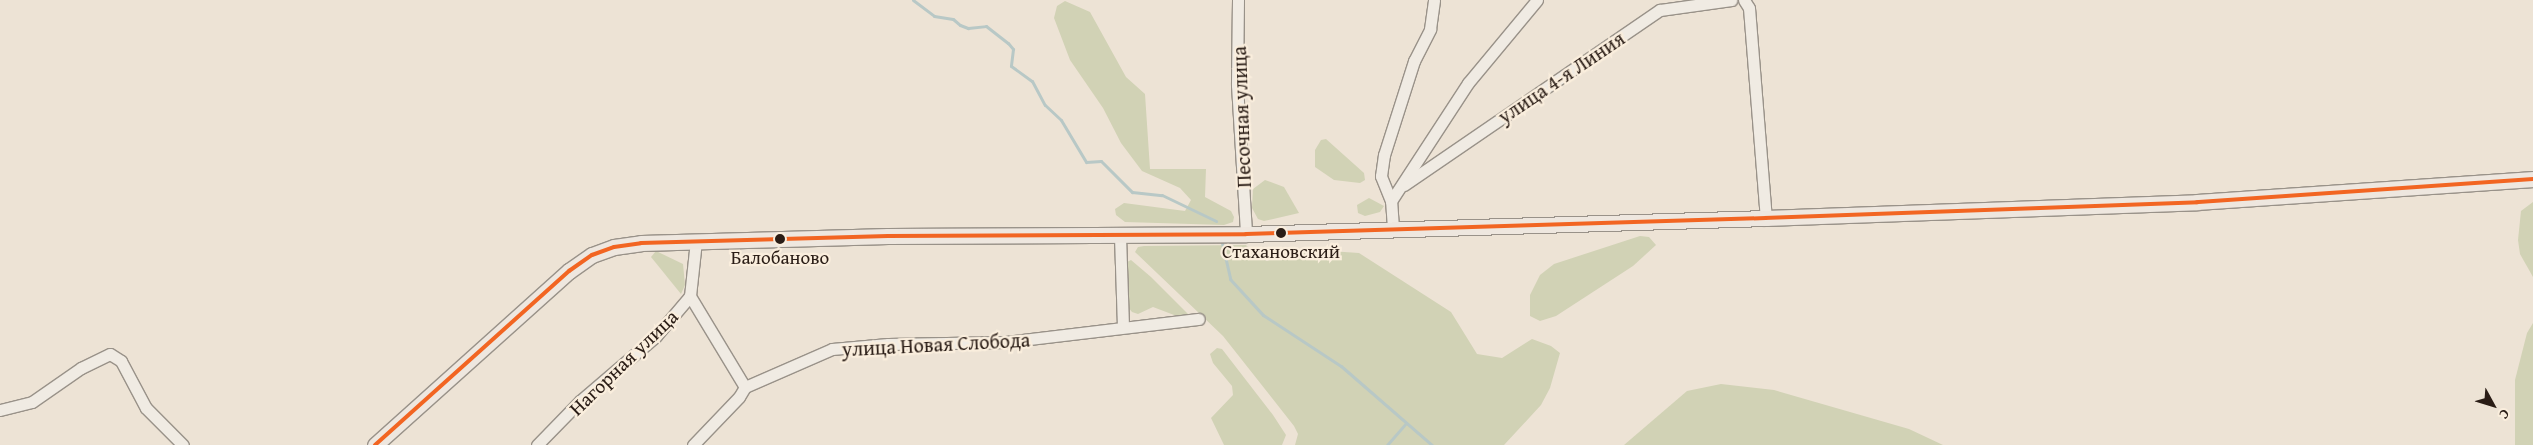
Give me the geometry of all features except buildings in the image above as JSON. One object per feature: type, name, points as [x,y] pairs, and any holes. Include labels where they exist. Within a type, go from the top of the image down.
[{"type":"main road","points":[[375,445],[569,271],[592,255],[614,247],[641,243],[898,236],[1246,234],[1766,218],[2197,202],[2533,179]]},
{"type":"street","name":"Песочная улица","points":[[1238,0],[1237,85],[1246,234]]},
{"type":"street","points":[[1393,228],[1391,201],[1381,176],[1384,155],[1414,61],[1430,29],[1434,0]]},
{"type":"street","points":[[1391,201],[1404,185],[1468,83],[1537,0]]},
{"type":"street","name":"улица 4-я Линия","points":[[1404,185],[1660,10],[1731,0]]},
{"type":"street","points":[[1744,0],[1749,8],[1766,218]]},
{"type":"street","points":[[1114,236],[1123,326]]},
{"type":"street","name":"Нагорная улица","points":[[543,443],[580,401],[656,336],[690,296],[696,241]]},
{"type":"street","points":[[690,296],[745,387]]},
{"type":"street","name":"улица Новая Слобода","points":[[693,445],[739,398],[745,387],[832,349],[849,346],[1005,342],[1123,326],[1199,319]]},
{"type":"street","points":[[0,410],[32,402],[81,368],[110,354],[121,361],[146,408],[183,445]]},
{"type":"green space","points":[[1065,1],[1090,12],[1126,77],[1145,94],[1150,169],[1206,169],[1205,197],[1231,211],[1234,217],[1233,222],[1224,225],[1125,222],[1116,215],[1115,209],[1124,203],[1185,211],[1191,200],[1180,188],[1142,171],[1121,143],[1103,108],[1070,60],[1054,18],[1057,6]]},
{"type":"green space","points":[[1326,139],[1364,173],[1365,180],[1360,183],[1334,180],[1315,167],[1315,150],[1321,140]]},
{"type":"green space","points":[[1265,180],[1284,187],[1299,213],[1264,221],[1258,219],[1252,208],[1253,189]]},
{"type":"green space","points":[[1369,198],[1384,206],[1380,212],[1365,216],[1358,213],[1357,205]]},
{"type":"green space","points":[[2533,202],[2533,277],[2520,254],[2518,240],[2521,211]]},
{"type":"green space","points":[[1640,236],[1649,237],[1656,245],[1633,266],[1556,316],[1540,321],[1530,316],[1530,295],[1540,275],[1554,264]]},
{"type":"green space","points":[[1246,245],[1258,258],[1267,261],[1300,249],[1359,253],[1451,312],[1477,354],[1502,358],[1532,339],[1551,346],[1560,353],[1550,388],[1541,405],[1504,445],[1295,445],[1298,434],[1294,426],[1223,336],[1135,252],[1138,247],[1144,246]]},
{"type":"green space","points":[[656,251],[683,264],[685,285],[681,294],[651,257]]},
{"type":"green space","points":[[1131,260],[1189,315],[1182,318],[1153,307],[1138,314],[1132,312],[1128,307],[1127,262]]},
{"type":"green space","points":[[2533,323],[2533,445],[2515,445],[2515,380],[2527,333]]},
{"type":"green space","points":[[1217,348],[1222,349],[1273,415],[1286,435],[1282,445],[1224,445],[1211,418],[1233,395],[1232,386],[1213,363],[1210,354]]},
{"type":"green space","points":[[1721,384],[1774,390],[1909,429],[1943,445],[1624,445],[1687,391]]},
{"type":"waterway","points":[[913,0],[934,16],[953,19],[960,25],[968,28],[986,26],[1008,43],[1013,49],[1011,66],[1032,81],[1045,105],[1061,120],[1086,162],[1101,161],[1132,192],[1162,195],[1216,221]]},
{"type":"waterway","points":[[1222,243],[1230,279],[1263,315],[1341,366],[1432,445]]},
{"type":"waterway","points":[[1387,445],[1405,424]]},
{"type":"transit line","points":[[375,445],[569,271],[592,255],[614,247],[641,243],[888,236],[1246,234],[1766,218],[2197,202],[2533,179]]},
{"type":"place","name":"Стахановский","points":[[1281,233]]},
{"type":"place","name":"Балобаново","points":[[780,239]]}]
